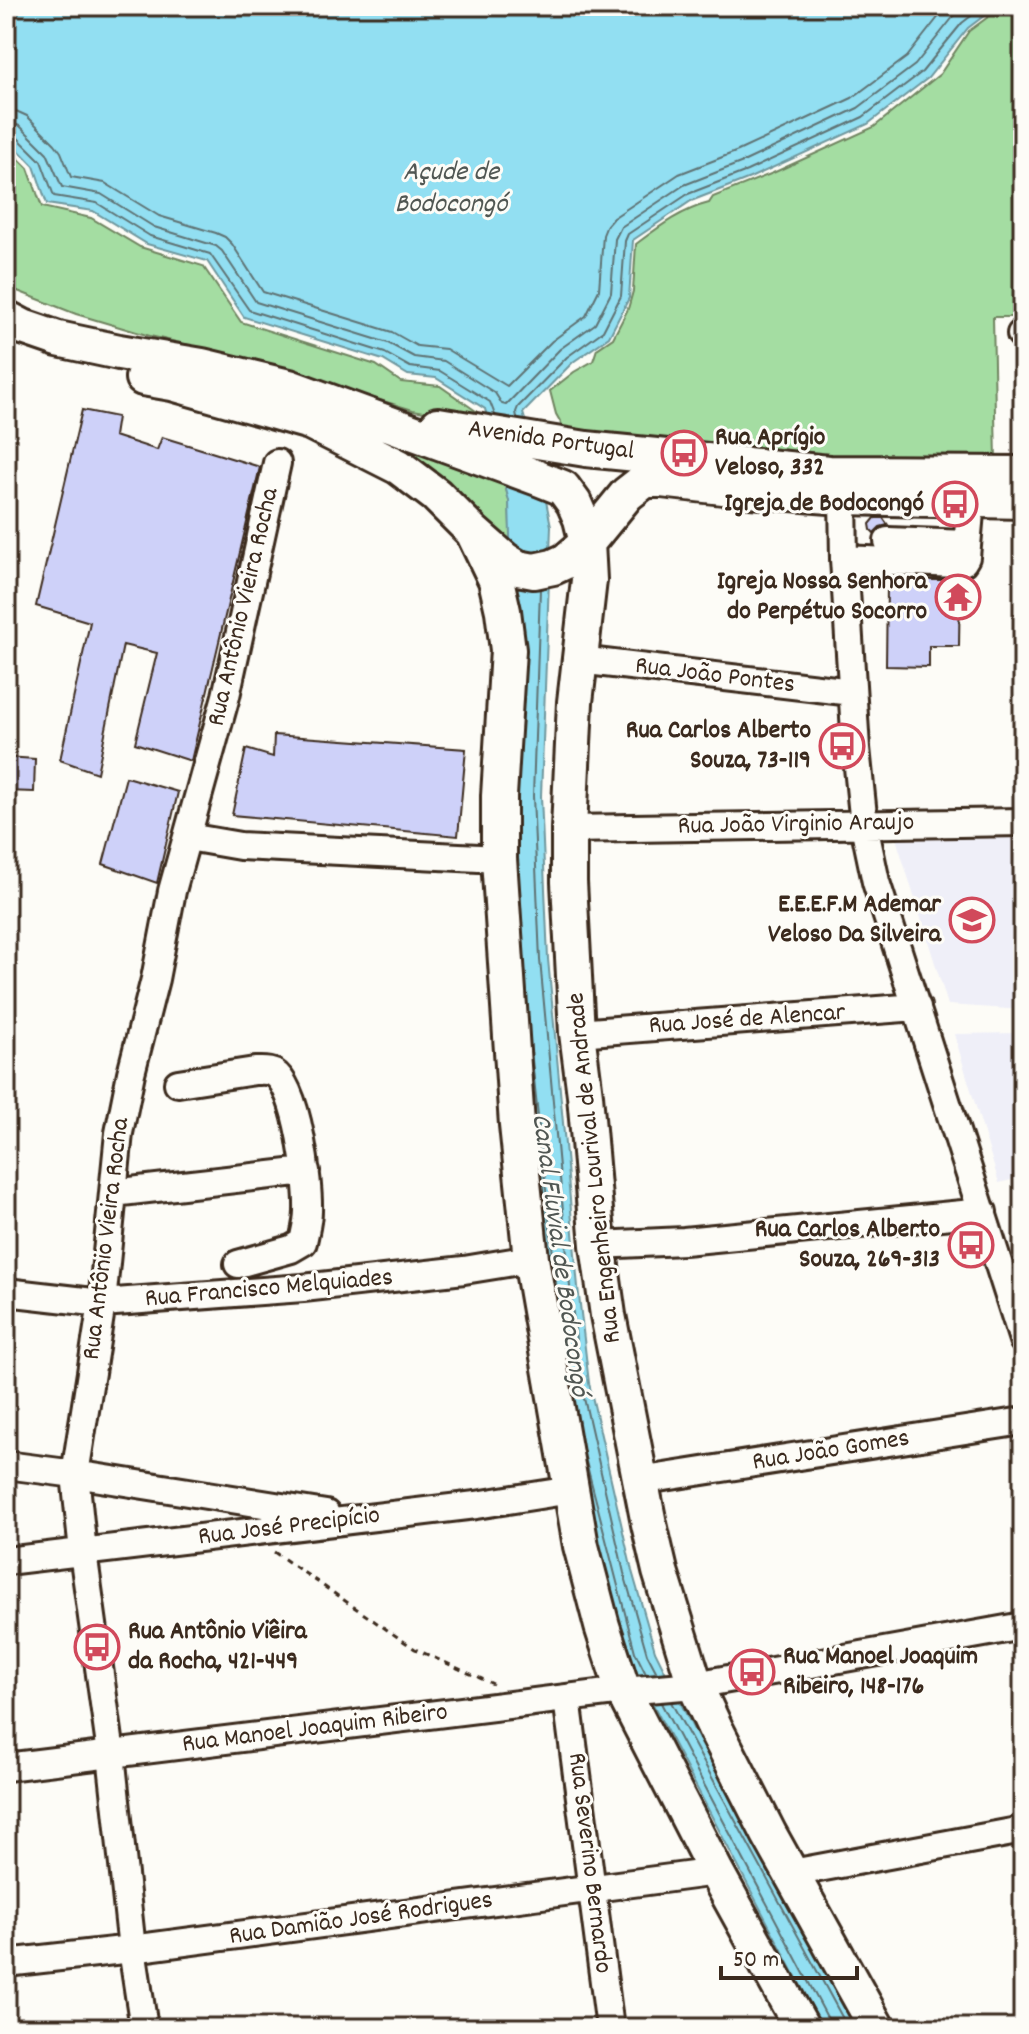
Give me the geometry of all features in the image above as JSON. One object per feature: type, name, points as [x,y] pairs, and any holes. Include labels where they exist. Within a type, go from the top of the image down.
[{"type":"main road","name":"Avenida Portugal","points":[[6,318],[58,339],[256,378],[488,447],[563,488],[574,503],[578,541]]},
{"type":"main road","points":[[6,343],[58,361],[172,383],[310,422],[399,467],[436,495],[473,532],[518,568],[534,571],[553,567],[578,541]]},
{"type":"main road","name":"Avenida Portugal","points":[[488,447],[586,449],[971,501],[1023,501]]},
{"type":"main road","name":"Avenida Portugal","points":[[578,541],[645,480],[750,490],[1023,474]]},
{"type":"main road","points":[[473,532],[496,580],[508,650],[499,796],[499,859],[517,1125],[531,1259],[581,1546],[602,1626],[629,1691],[716,1872],[802,2028]]},
{"type":"main road","name":"Rua Engenheiro Lourival de Andrade","points":[[578,541],[589,580],[575,702],[569,829],[577,1033],[598,1245],[639,1481],[690,1685],[877,2028]]},
{"type":"street","name":"Rua Antônio Vieira Rocha","points":[[144,2028],[75,1474],[102,1303],[119,1133],[172,891],[226,696],[277,463]]},
{"type":"street","points":[[845,485],[844,559],[864,825],[876,882],[1020,1323]]},
{"type":"street","points":[[844,559],[963,562],[971,501]]},
{"type":"street","points":[[888,541],[967,544]]},
{"type":"street","name":"Rua João Pontes","points":[[579,660],[852,692]]},
{"type":"street","name":"Rua João Virginio Araujo","points":[[569,829],[1023,822]]},
{"type":"street","points":[[188,837],[240,846],[499,859]]},
{"type":"street","name":"Rua José de Alencar","points":[[577,1033],[917,1007]]},
{"type":"street","points":[[178,1083],[267,1071],[276,1074],[292,1103],[306,1171],[308,1211],[303,1242],[291,1249],[238,1264]]},
{"type":"street","points":[[113,1193],[306,1171]]},
{"type":"street","points":[[598,1245],[684,1241],[983,1212]]},
{"type":"street","name":"Rua Francisco Melquiades","points":[[6,1292],[102,1303],[303,1288],[464,1270],[531,1259]]},
{"type":"street","name":"Rua João Gomes","points":[[639,1481],[1023,1421]]},
{"type":"street","points":[[6,1465],[357,1519]]},
{"type":"street","name":"Rua José Precipício","points":[[6,1561],[476,1505],[571,1490]]},
{"type":"street","points":[[690,1685],[1023,1626]]},
{"type":"street","name":"Rua Manoel Joaquim Ribeiro","points":[[6,1767],[690,1685]]},
{"type":"street","name":"Rua Severino Bernardo","points":[[567,1698],[610,2028]]},
{"type":"street","points":[[792,1873],[1023,1830]]},
{"type":"street","name":"Rua Damião José Rodrigues","points":[[6,1963],[716,1872]]},
{"type":"path","points":[[243,1533],[300,1568],[415,1649],[494,1684]]},
{"type":"shaded area","name":"E.E.E.F.M Ademar Veloso Da Silveira","points":[[894,832],[1023,834],[1023,1010],[948,1005]]},
{"type":"shaded area","points":[[1023,1033],[1023,1177],[999,1183],[954,1034]]},
{"type":"green space","points":[[1003,6],[1023,6],[1023,317],[993,317],[996,461],[866,465],[565,430],[556,414],[550,391],[593,361],[597,349],[613,338],[628,309],[633,291],[636,244],[662,225],[709,203],[713,197],[874,127],[940,74],[969,31]]},
{"type":"green space","points":[[6,146],[28,168],[42,207],[91,218],[140,247],[203,266],[241,322],[376,365],[401,382],[440,386],[476,411],[477,421],[413,410],[224,353],[150,336],[76,314],[6,286]]},
{"type":"green space","points":[[6,326],[502,473],[509,501],[511,552],[412,468]]},
{"type":"water","name":"Açude de Bodocongó","points":[[6,6],[997,6],[968,28],[928,78],[868,124],[750,178],[691,201],[633,240],[629,298],[609,337],[573,362],[523,413],[539,466],[551,526],[541,796],[548,959],[589,1383],[632,1571],[655,1651],[696,1734],[857,2028],[823,2028],[627,1655],[559,1388],[513,953],[509,501],[485,409],[436,378],[408,375],[383,360],[244,317],[207,261],[147,244],[93,211],[47,204],[34,166],[6,137]]},
{"type":"building","points":[[82,410],[117,417],[114,436],[157,450],[162,437],[260,467],[191,761],[135,743],[157,653],[123,645],[97,773],[60,760],[90,622],[36,606]]},
{"type":"building","points":[[875,518],[883,518],[888,525],[874,533],[870,524]]},
{"type":"building","points":[[925,580],[960,580],[959,646],[929,646],[929,667],[886,666],[887,584],[925,584]]},
{"type":"building","points":[[274,735],[466,749],[458,836],[232,815],[246,749],[273,757]]},
{"type":"building","points":[[6,757],[35,759],[34,792],[6,791]]},
{"type":"building","points":[[126,777],[178,792],[157,883],[103,864]]},
{"type":"place","name":"Rua Aprígio Veloso, 332","points":[[684,453]]},
{"type":"place","name":"Igreja de Bodocongó","points":[[955,504]]},
{"type":"place","name":"Igreja Nossa Senhora do Perpétuo Socorro","points":[[958,597]]},
{"type":"place","name":"Rua Carlos Alberto Souza, 73-119","points":[[842,746]]},
{"type":"place","name":"E.E.E.F.M Ademar Veloso Da Silveira","points":[[972,920]]},
{"type":"place","name":"Rua Carlos Alberto Souza, 269-313","points":[[971,1245]]},
{"type":"place","name":"Rua Antônio Viêira da Rocha, 421-449","points":[[97,1647]]},
{"type":"place","name":"Rua Manoel Joaquim Ribeiro, 148-176","points":[[752,1672]]},
{"type":"water label","name":"Canal Fluvial de Bodocongó","points":[[558,1255]]}]
